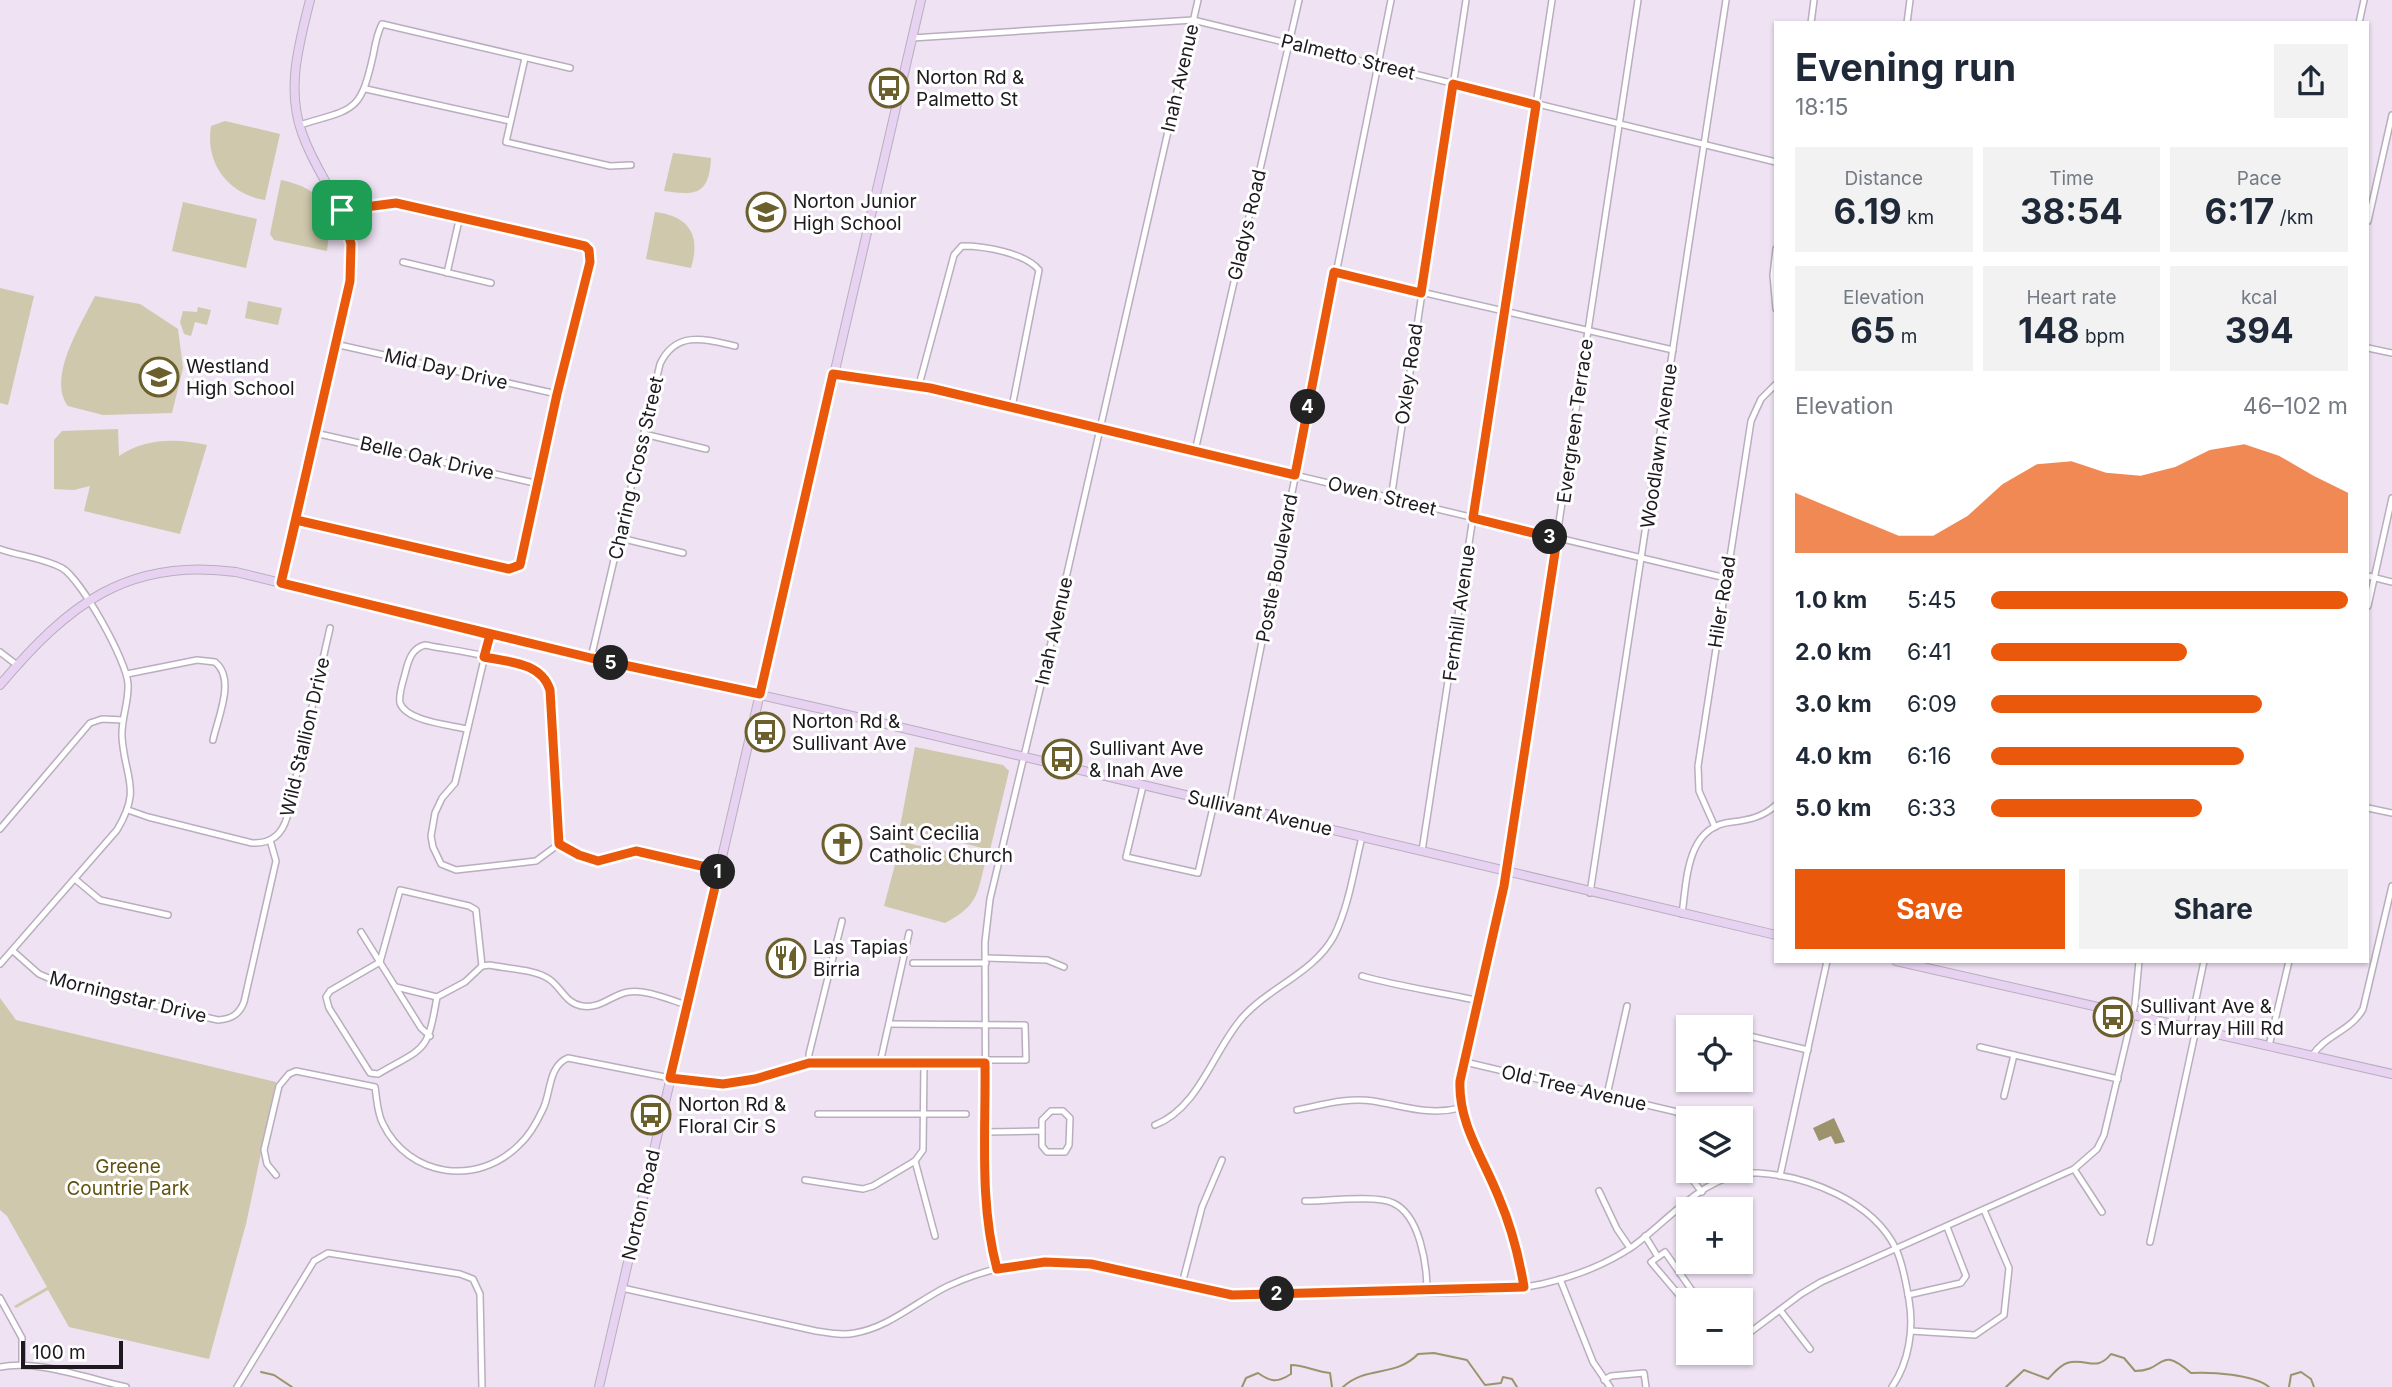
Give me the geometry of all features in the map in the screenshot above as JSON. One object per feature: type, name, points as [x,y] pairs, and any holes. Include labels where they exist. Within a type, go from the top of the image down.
[{"type":"street","points":[[281,583],[352,268],[351,244],[342,210],[313,158],[300,125],[294,90],[296,64],[310,0]]},
{"type":"street","name":"Norton Road","points":[[599,1387],[921,0]]},
{"type":"street","name":"Inah Avenue","points":[[997,1269],[988,1236],[986,1207],[986,961],[990,899],[1198,0]]},
{"type":"street","name":"Gladys Road","points":[[1195,451],[1299,0]]},
{"type":"street","name":"Postle Boulevard","points":[[1229,806],[1334,272],[1391,0]]},
{"type":"street","name":"Oxley Road","points":[[1391,499],[1466,0]]},
{"type":"street","name":"Fernhill Avenue","points":[[1422,852],[1552,0]]},
{"type":"street","name":"Evergreen Terrace","points":[[1524,1287],[1520,1263],[1500,1200],[1460,1108],[1460,1081],[1507,873],[1637,0]]},
{"type":"street","name":"Woodlawn Avenue","points":[[1590,892],[1726,0]]},
{"type":"street","points":[[1811,21],[1814,0]]},
{"type":"street","points":[[1907,21],[1910,0]]},
{"type":"street","points":[[2359,21],[2364,0]]},
{"type":"street","name":"Palmetto Street","points":[[912,38],[1193,20],[1774,162]]},
{"type":"street","points":[[300,125],[348,109],[357,103],[366,89],[380,26],[384,24],[570,68]]},
{"type":"street","points":[[525,58],[506,142],[610,166],[631,165]]},
{"type":"street","points":[[366,89],[510,121]]},
{"type":"street","points":[[2369,217],[2392,115]]},
{"type":"street","points":[[296,520],[509,569],[517,568],[521,561],[557,394],[590,262],[589,250],[573,243],[460,216],[396,203],[342,210]]},
{"type":"street","points":[[447,272],[460,216]]},
{"type":"street","points":[[919,385],[957,249],[962,246],[975,246],[1026,260],[1039,271],[1012,407]]},
{"type":"street","points":[[403,262],[491,283]]},
{"type":"street","points":[[1774,266],[1774,286]]},
{"type":"street","points":[[1334,272],[1673,350]]},
{"type":"street","name":"Charing Cross Street","points":[[591,658],[660,364],[671,347],[688,338],[736,346]]},
{"type":"street","name":"Mid Day Drive","points":[[335,344],[557,394]]},
{"type":"street","points":[[2369,348],[2392,353]]},
{"type":"street","name":"Owen Street","points":[[833,374],[919,385],[1726,578]]},
{"type":"street","name":"Hiler Road","points":[[1716,827],[1699,791],[1698,766],[1751,421],[1761,399],[1774,386]]},
{"type":"street","name":"Belle Oak Drive","points":[[315,433],[539,484]]},
{"type":"street","points":[[644,433],[706,449]]},
{"type":"street","points":[[2369,596],[2371,577],[2392,498]]},
{"type":"street","points":[[620,538],[683,553]]},
{"type":"street","points":[[0,549],[61,568],[72,576],[119,654],[127,674],[128,696],[123,720],[123,746],[131,782],[128,810],[117,830],[0,964]]},
{"type":"street","name":"Sullivant Avenue","points":[[0,685],[51,628],[87,600],[122,583],[169,571],[219,570],[490,635],[760,694],[1774,935]]},
{"type":"street","points":[[2371,577],[2392,582]]},
{"type":"street","name":"Wild Stallion Drive","points":[[270,840],[280,833],[287,817],[330,628]]},
{"type":"street","points":[[490,635],[455,783],[442,798],[435,813],[430,836],[437,857],[449,869],[506,866],[536,861],[559,844]]},
{"type":"street","points":[[466,729],[412,716],[406,712],[400,697],[408,664],[416,649],[425,645],[525,666],[542,673],[550,690],[559,844]]},
{"type":"street","points":[[0,652],[17,665]]},
{"type":"street","points":[[127,674],[197,660],[215,662],[223,671],[225,682],[213,740]]},
{"type":"street","points":[[0,829],[90,723],[102,719],[123,720]]},
{"type":"street","points":[[1143,786],[1126,857],[1198,873],[1214,803]]},
{"type":"street","points":[[1682,914],[1692,852],[1703,835],[1716,827],[1758,817],[1774,806]]},
{"type":"street","points":[[2369,808],[2392,813]]},
{"type":"street","points":[[128,810],[252,843],[270,840]]},
{"type":"street","points":[[1155,1125],[1173,1115],[1197,1087],[1243,1017],[1307,968],[1333,938],[1343,912],[1362,837]]},
{"type":"street","name":"Morningstar Drive","points":[[13,951],[38,974],[65,985],[218,1020],[229,1019],[239,1013],[244,1002],[276,861],[270,840]]},
{"type":"street","points":[[559,844],[598,861],[636,851],[719,870]]},
{"type":"street","points":[[75,879],[100,900],[168,915]]},
{"type":"street","points":[[2312,1056],[2317,1047],[2355,1021],[2363,1009],[2392,886]]},
{"type":"street","points":[[437,998],[430,1036],[423,1048],[374,1074],[367,1070],[329,1008],[326,997],[330,991],[380,962],[400,890],[470,906],[476,910],[482,966]]},
{"type":"street","points":[[809,1063],[842,921]]},
{"type":"street","points":[[360,932],[421,1028],[430,1036]]},
{"type":"street","points":[[880,1063],[909,933]]},
{"type":"street","points":[[913,963],[1047,960],[1064,967]]},
{"type":"street","points":[[1780,1176],[1827,963]]},
{"type":"street","points":[[1905,963],[2392,1074]]},
{"type":"street","points":[[1753,1330],[1810,1288],[2074,1169],[2097,1149],[2104,1135],[2118,1079],[2132,1014],[2139,963]]},
{"type":"street","points":[[2150,1242],[2204,963]]},
{"type":"street","points":[[2269,1046],[2289,963]]},
{"type":"street","points":[[482,966],[541,976],[554,984],[569,1002],[585,1006],[595,1006],[627,992],[687,1004]]},
{"type":"street","points":[[394,987],[437,998],[465,982],[482,966]]},
{"type":"street","points":[[1362,976],[1418,991],[1479,1001]]},
{"type":"street","points":[[1607,1095],[1627,1006]]},
{"type":"street","points":[[276,1175],[267,1164],[264,1150],[279,1086],[289,1074],[296,1071],[375,1087],[382,1122],[399,1147],[423,1165],[461,1172],[496,1162],[520,1145],[543,1109],[554,1072],[563,1060],[578,1058],[670,1078],[734,1084],[809,1063],[1026,1060],[1025,1025],[888,1024]]},
{"type":"street","points":[[1753,1037],[1808,1050]]},
{"type":"street","points":[[1980,1047],[2118,1079]]},
{"type":"street","points":[[2004,1096],[2014,1055]]},
{"type":"street","name":"Old Tree Avenue","points":[[1465,1062],[1677,1112],[1683,1116],[1686,1123],[1682,1160],[1686,1172],[1702,1192]]},
{"type":"street","points":[[805,1180],[863,1189],[915,1161],[923,1150],[924,1063]]},
{"type":"street","points":[[1297,1110],[1353,1100],[1373,1101],[1426,1112],[1460,1108]]},
{"type":"street","points":[[1063,1111],[1070,1118],[1068,1149],[1060,1153],[1047,1152],[1042,1146],[1042,1131],[1042,1120],[1047,1113],[1063,1111]]},
{"type":"street","points":[[818,1114],[966,1114]]},
{"type":"street","points":[[986,1132],[1042,1131]]},
{"type":"street","points":[[1182,1284],[1202,1207],[1223,1160]]},
{"type":"street","points":[[915,1161],[935,1236]]},
{"type":"street","points":[[2074,1169],[2102,1213]]},
{"type":"street","points":[[622,1288],[817,1331],[851,1334],[879,1326],[947,1287],[997,1269],[1045,1262],[1091,1264],[1232,1295],[1524,1287],[1560,1279],[1597,1266],[1630,1248],[1722,1179],[1736,1174],[1761,1173],[1823,1189],[1861,1209],[1886,1232],[1896,1249],[1908,1295],[1911,1331],[1908,1348],[1892,1387]]},
{"type":"street","points":[[1599,1191],[1617,1229],[1630,1248]]},
{"type":"street","points":[[1305,1201],[1384,1200],[1401,1208],[1411,1221],[1424,1254],[1427,1291]]},
{"type":"street","points":[[1911,1331],[1975,1335],[2000,1319],[2005,1311],[2009,1268],[1984,1210]]},
{"type":"street","points":[[1908,1295],[1961,1283],[1966,1276],[1947,1227]]},
{"type":"street","points":[[1645,1236],[1658,1257]]},
{"type":"street","points":[[1665,1252],[1693,1292],[1690,1299],[1684,1301],[1651,1262],[1658,1257],[1665,1252]]},
{"type":"street","points":[[237,1387],[314,1261],[323,1254],[339,1253],[460,1274],[473,1279],[480,1294],[482,1387]]},
{"type":"street","points":[[1560,1279],[1593,1362],[1610,1387]]},
{"type":"street","points":[[0,1298],[22,1338],[22,1365]]},
{"type":"street","points":[[1780,1310],[1810,1349]]},
{"type":"street","points":[[0,1367],[22,1365],[126,1387]]},
{"type":"street","points":[[1604,1380],[1611,1376],[1644,1373],[1646,1387]]},
{"type":"green space","points":[[225,121],[280,134],[265,200],[252,197],[230,184],[216,165],[210,140],[211,126]]},
{"type":"green space","points":[[673,153],[711,158],[704,186],[685,193],[664,191]]},
{"type":"green space","points":[[281,180],[307,189],[322,203],[328,223],[327,251],[274,240],[270,234]]},
{"type":"green space","points":[[183,202],[257,219],[246,268],[172,251]]},
{"type":"green space","points":[[655,212],[676,218],[689,229],[694,246],[691,268],[646,259]]},
{"type":"green space","points":[[0,288],[34,296],[8,405],[0,403]]},
{"type":"green space","points":[[95,296],[140,304],[178,329],[183,368],[172,413],[103,415],[68,406],[61,381],[64,366],[68,351]]},
{"type":"green space","points":[[248,301],[282,308],[278,325],[245,318]]},
{"type":"green space","points":[[198,307],[211,310],[207,325],[195,322],[191,336],[184,334],[180,322],[183,311],[197,312]]},
{"type":"green space","points":[[118,429],[119,456],[140,446],[162,441],[207,445],[180,534],[84,511],[90,486],[74,490],[54,489],[54,440],[62,431]]},
{"type":"green space","points":[[915,747],[1003,765],[1009,771],[990,850],[900,827]]},
{"type":"green space","points":[[901,842],[986,859],[978,890],[971,904],[945,923],[884,906]]},
{"type":"green space","name":"Greene Countrie Park","points":[[0,998],[16,1020],[276,1082],[246,1224],[209,1359],[69,1327],[48,1290],[16,1308],[14,1306],[47,1287],[7,1216],[0,1210]]},
{"type":"shaded area","points":[[1834,1118],[1845,1142],[1835,1144],[1831,1136],[1819,1141],[1813,1128]]},
{"type":"waterway","points":[[1343,1387],[1362,1376],[1400,1366],[1418,1354],[1434,1353],[1467,1360],[1485,1385],[1501,1383],[1503,1377],[1512,1379],[1517,1387]]},
{"type":"waterway","points":[[2006,1387],[2024,1370],[2048,1379],[2067,1363],[2100,1363],[2111,1354],[2124,1358],[2135,1371],[2172,1360],[2191,1373],[2243,1377],[2269,1387]]},
{"type":"waterway","points":[[1242,1387],[1246,1378],[1258,1373],[1270,1380],[1282,1379],[1291,1374],[1291,1365],[1330,1373],[1332,1387]]},
{"type":"waterway","points":[[261,1372],[274,1375],[292,1387]]},
{"type":"waterway","points":[[2289,1387],[2291,1375],[2301,1372],[2311,1379],[2314,1387]]},
{"type":"place","name":"Norton Rd & Palmetto St","points":[[889,88]]},
{"type":"place","name":"Norton Junior High School","points":[[766,212]]},
{"type":"place","name":"Westland High School","points":[[159,377]]},
{"type":"place","name":"Norton Rd & Sullivant Ave","points":[[765,732]]},
{"type":"place","name":"Sullivant Ave & Inah Ave","points":[[1062,759]]},
{"type":"place","name":"Saint Cecilia Catholic Church","points":[[842,844]]},
{"type":"place","name":"Las Tapias Birria","points":[[786,958]]},
{"type":"place","name":"Sullivant Ave & S Murray Hill Rd","points":[[2113,1017]]},
{"type":"place","name":"Norton Rd & Floral Cir S","points":[[651,1115]]},
{"type":"route","points":[[342,210],[348,226],[352,256],[348,295],[281,583],[306,589],[490,635],[484,657],[525,666],[542,673],[550,690],[559,844],[598,861],[636,851],[719,870],[670,1078],[734,1084],[809,1063],[985,1063],[986,1207],[988,1236],[997,1269],[1045,1262],[1091,1264],[1232,1295],[1524,1287],[1520,1263],[1500,1200],[1465,1123],[1459,1100],[1460,1081],[1504,886],[1557,539],[1473,518],[1536,105],[1453,84],[1421,293],[1334,272],[1295,475],[930,388],[833,374],[760,694],[490,635],[281,583],[296,520],[509,569],[520,565],[557,394],[591,256],[585,246],[415,206],[376,204],[342,210]]}]
